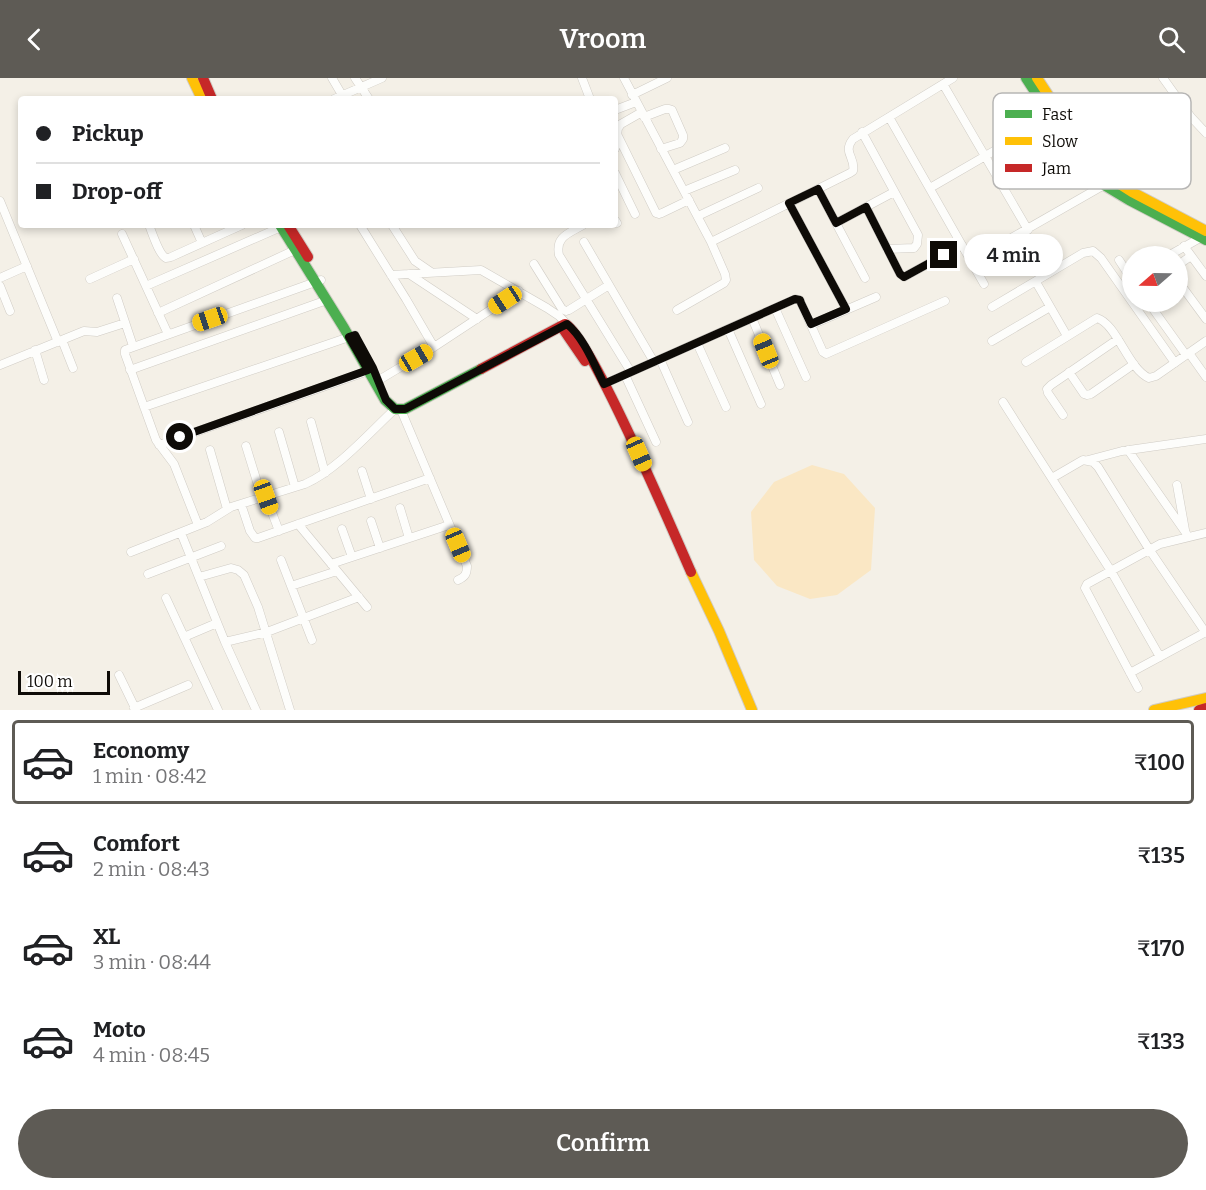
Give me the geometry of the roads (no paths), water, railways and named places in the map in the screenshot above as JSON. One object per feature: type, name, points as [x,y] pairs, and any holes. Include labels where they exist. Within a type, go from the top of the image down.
[{"type":"main road","points":[[192,78],[201,96]]},
{"type":"main road","points":[[203,78],[211,96]]},
{"type":"main road","points":[[1026,78],[1035,93]]},
{"type":"main road","points":[[1037,78],[1046,93]]},
{"type":"main road","points":[[1112,189],[1129,200],[1204,236]]},
{"type":"main road","points":[[1127,189],[1204,236]]},
{"type":"main road","points":[[284,228],[295,250],[318,281],[327,300],[365,351],[386,400]]},
{"type":"main road","points":[[284,228],[352,336],[368,370],[386,400],[398,409],[405,409],[564,325],[571,327],[604,384],[639,454],[752,710]]},
{"type":"main road","points":[[564,325],[599,386],[629,447],[746,710]]},
{"type":"main road","points":[[1155,710],[1206,698]]},
{"type":"main road","points":[[1199,710],[1206,708]]},
{"type":"street","points":[[332,78],[338,96]]},
{"type":"street","points":[[355,78],[367,96]]},
{"type":"street","points":[[340,96],[382,78]]},
{"type":"street","points":[[582,78],[589,96]]},
{"type":"street","points":[[624,78],[698,216],[725,274],[724,284],[677,310]]},
{"type":"street","points":[[618,108],[667,78]]},
{"type":"street","points":[[711,242],[853,171],[854,165],[848,147],[853,139],[953,78]]},
{"type":"street","points":[[1163,78],[1173,93]]},
{"type":"street","points":[[944,84],[993,169]]},
{"type":"street","points":[[618,128],[621,124],[643,114],[669,109],[683,135],[683,140],[661,149]]},
{"type":"street","points":[[889,117],[984,284]]},
{"type":"street","points":[[1203,123],[1206,133]]},
{"type":"street","points":[[862,132],[917,231],[917,244],[914,248],[887,249]]},
{"type":"street","points":[[618,136],[656,213],[662,213],[689,200]]},
{"type":"street","points":[[673,170],[725,148]]},
{"type":"street","points":[[930,188],[993,153]]},
{"type":"street","points":[[684,191],[735,170]]},
{"type":"street","points":[[618,179],[635,214]]},
{"type":"street","points":[[698,216],[758,188]]},
{"type":"street","points":[[818,189],[865,278]]},
{"type":"street","points":[[1004,189],[1028,230]]},
{"type":"street","points":[[971,261],[1096,189]]},
{"type":"street","points":[[836,223],[894,192]]},
{"type":"street","points":[[0,201],[73,368]]},
{"type":"street","points":[[789,203],[846,309]]},
{"type":"street","points":[[866,207],[900,274],[904,277],[962,245]]},
{"type":"street","points":[[152,228],[159,250],[166,258],[235,228]]},
{"type":"street","points":[[195,228],[202,243]]},
{"type":"street","points":[[146,286],[278,228]]},
{"type":"street","points":[[362,228],[434,347]]},
{"type":"street","points":[[394,228],[415,261],[432,273]]},
{"type":"street","points":[[579,228],[558,241],[559,255],[587,299],[628,373],[656,442]]},
{"type":"street","points":[[122,234],[168,334]]},
{"type":"street","points":[[1184,246],[1204,236]]},
{"type":"street","points":[[584,242],[657,360],[688,422]]},
{"type":"street","points":[[158,314],[295,250]]},
{"type":"street","points":[[992,307],[1083,253],[1093,251],[1122,285]]},
{"type":"street","points":[[1188,252],[1206,276]]},
{"type":"street","points":[[90,279],[134,259]]},
{"type":"street","points":[[1119,260],[1122,264]]},
{"type":"street","points":[[534,264],[561,309],[566,311],[609,285]]},
{"type":"street","points":[[0,278],[27,266]]},
{"type":"street","points":[[391,275],[481,270],[547,308],[559,316],[564,325]]},
{"type":"street","points":[[409,274],[477,319]]},
{"type":"street","points":[[198,525],[174,464],[159,445],[124,352],[126,348],[318,281]]},
{"type":"street","points":[[1036,282],[1067,336]]},
{"type":"street","points":[[0,286],[10,311]]},
{"type":"street","points":[[378,380],[434,347],[519,291]]},
{"type":"street","points":[[1188,294],[1206,319]]},
{"type":"street","points":[[811,324],[876,297]]},
{"type":"street","points":[[117,298],[133,346]]},
{"type":"street","points":[[604,384],[795,299],[800,300],[826,354],[945,301]]},
{"type":"street","points":[[130,370],[327,300]]},
{"type":"street","points":[[992,341],[1050,307]]},
{"type":"street","points":[[775,308],[806,377]]},
{"type":"street","points":[[1142,312],[1175,363]]},
{"type":"street","points":[[1156,312],[1206,376]]},
{"type":"street","points":[[752,318],[780,385]]},
{"type":"street","points":[[1026,362],[1096,318],[1106,324],[1134,364],[1144,376],[1149,378],[1156,376],[1206,341]]},
{"type":"street","points":[[0,364],[84,331],[97,332],[125,323]]},
{"type":"street","points":[[728,329],[761,404]]},
{"type":"street","points":[[144,407],[352,336]]},
{"type":"street","points":[[1063,415],[1047,389],[1118,339]]},
{"type":"street","points":[[697,343],[726,407]]},
{"type":"street","points":[[35,351],[44,380]]},
{"type":"street","points":[[1069,372],[1087,395],[1092,394],[1134,364]]},
{"type":"street","points":[[159,445],[368,370]]},
{"type":"street","points":[[1003,402],[1111,571],[1160,657]]},
{"type":"street","points":[[131,552],[181,533],[212,519],[227,509],[316,479],[398,409],[467,566],[464,577],[458,580]]},
{"type":"street","points":[[312,422],[325,473]]},
{"type":"street","points":[[279,432],[295,487]]},
{"type":"street","points":[[1052,478],[1083,460],[1128,450],[1206,439]]},
{"type":"street","points":[[246,446],[279,531]]},
{"type":"street","points":[[210,450],[227,509]]},
{"type":"street","points":[[1128,450],[1186,535]]},
{"type":"street","points":[[1088,460],[1098,467],[1149,549],[1206,633],[1130,673]]},
{"type":"street","points":[[362,471],[371,499]]},
{"type":"street","points":[[241,504],[250,531],[255,538],[258,538],[430,478]]},
{"type":"street","points":[[1177,485],[1186,535]]},
{"type":"street","points":[[400,508],[409,538]]},
{"type":"street","points":[[371,520],[380,548]]},
{"type":"street","points":[[298,524],[367,607]]},
{"type":"street","points":[[291,586],[352,557],[449,525]]},
{"type":"street","points":[[342,529],[352,557]]},
{"type":"street","points":[[181,533],[225,642],[256,710]]},
{"type":"street","points":[[1138,688],[1085,588],[1087,584],[1160,544],[1186,535],[1206,533]]},
{"type":"street","points":[[148,574],[221,546]]},
{"type":"street","points":[[281,560],[312,640]]},
{"type":"street","points":[[199,577],[231,568],[244,575],[267,632],[290,710]]},
{"type":"street","points":[[225,642],[267,632],[358,597]]},
{"type":"street","points":[[166,598],[218,710]]},
{"type":"street","points":[[184,637],[217,623]]},
{"type":"street","points":[[119,675],[135,709],[188,685]]}]
